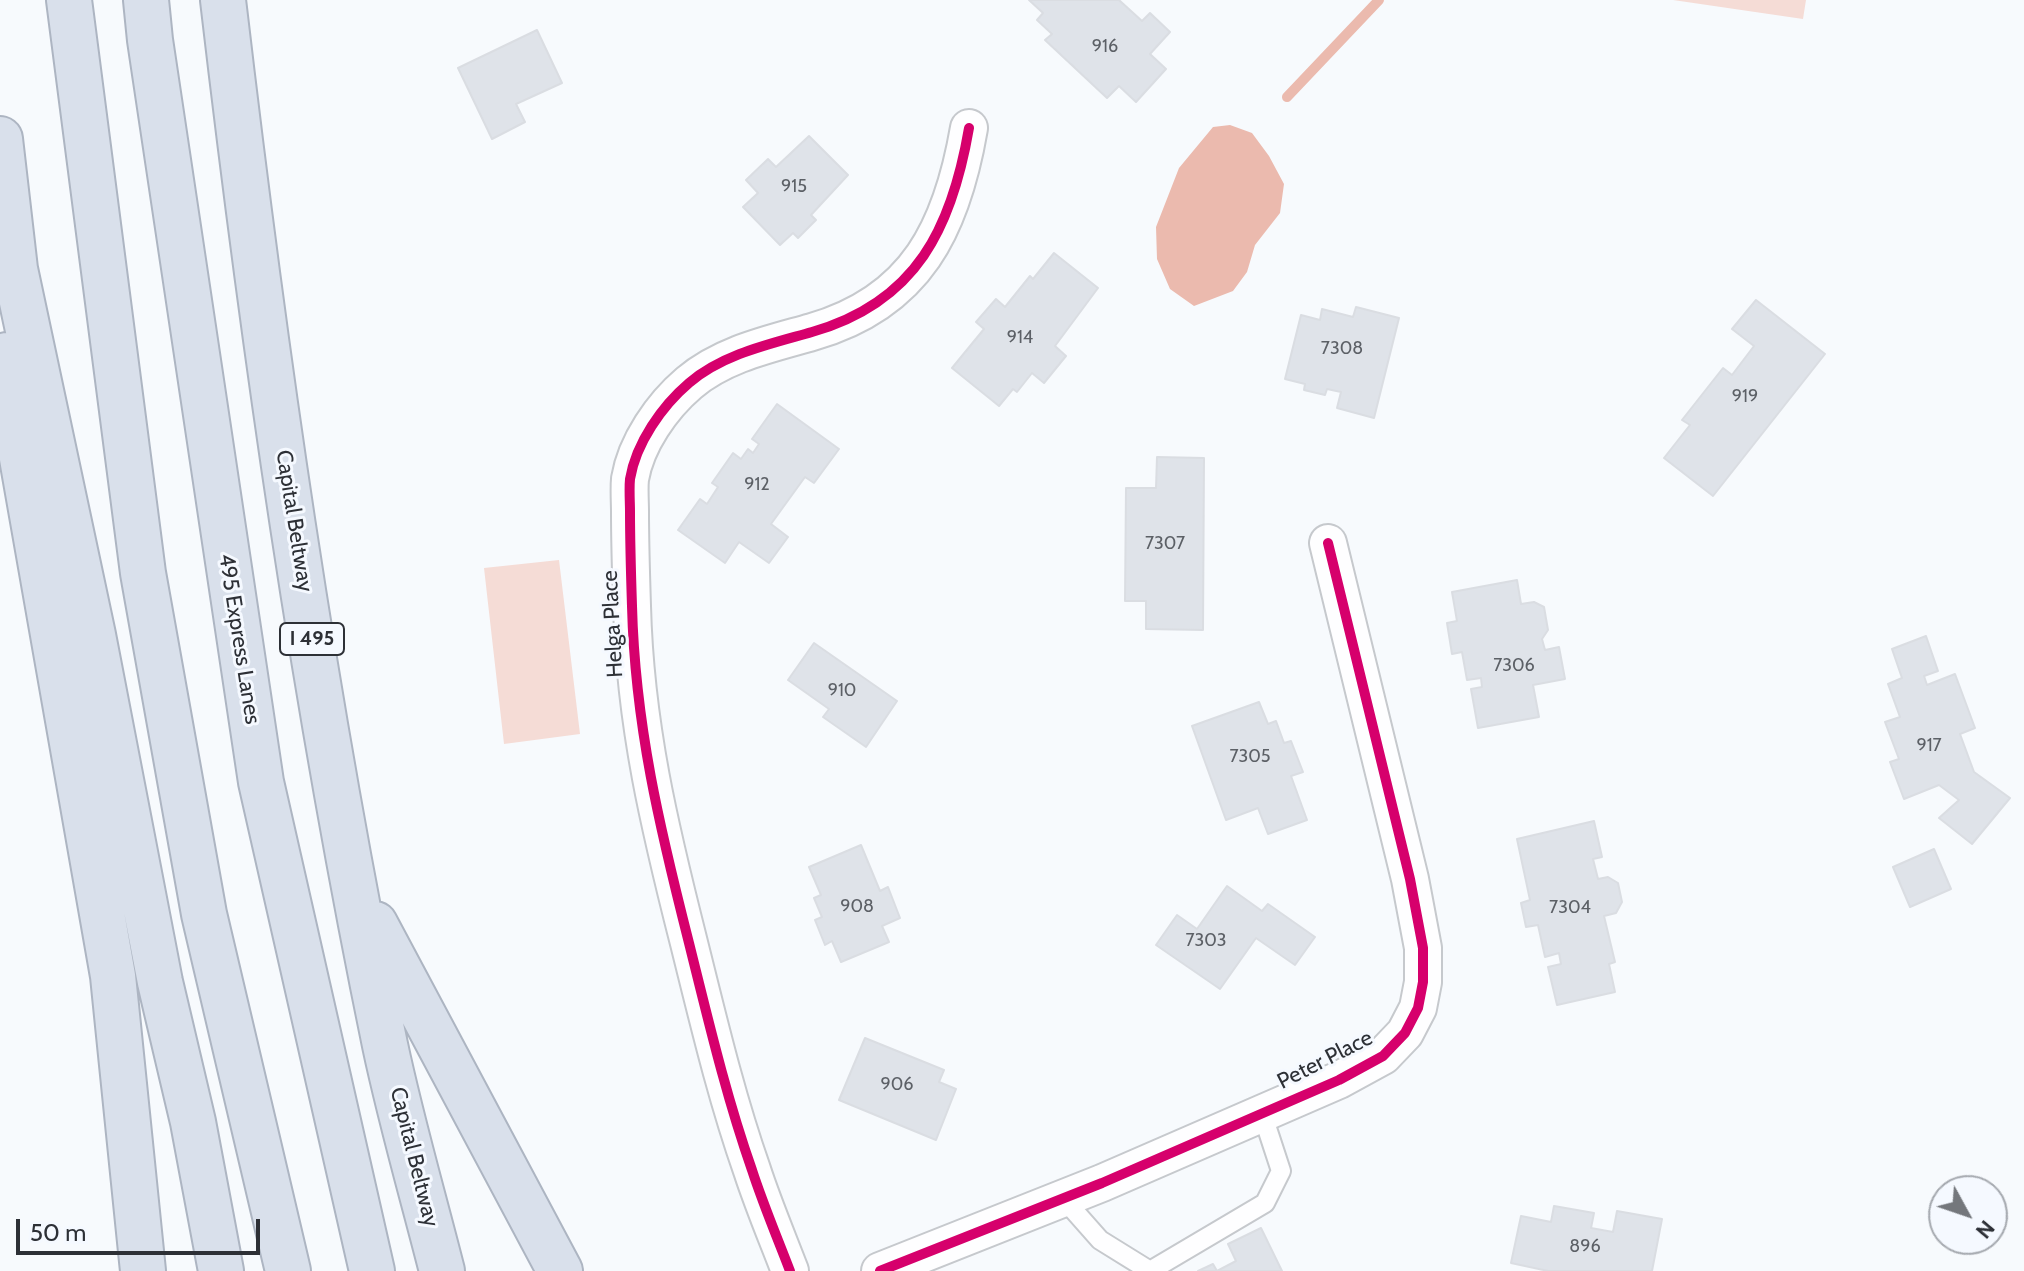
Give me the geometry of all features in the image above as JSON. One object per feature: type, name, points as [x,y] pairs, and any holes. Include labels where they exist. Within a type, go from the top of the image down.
[{"type":"highway","points":[[69,0],[145,588],[204,914],[288,1271]]},
{"type":"highway","name":"495 Express Lanes","points":[[146,0],[154,71],[261,782],[372,1271]]},
{"type":"highway","name":"Capital Beltway","points":[[223,0],[244,178],[331,767],[386,1048],[442,1271]]},
{"type":"highway","points":[[0,139],[15,269],[93,635],[160,982],[193,1122],[221,1271]]},
{"type":"highway","points":[[15,269],[6,367],[113,976],[143,1271]]},
{"type":"highway","points":[[331,767],[370,916],[560,1271]]},
{"type":"street","name":"Helga Place","points":[[790,1271],[752,1170],[719,1062],[658,823],[644,748],[632,651],[630,478],[643,440],[664,408],[689,382],[721,361],[758,347],[831,327],[871,307],[903,281],[929,251],[947,217],[961,174],[969,128]]},
{"type":"street","name":"Peter Place","points":[[880,1271],[1102,1183],[1339,1080],[1383,1056],[1405,1033],[1418,1008],[1423,982],[1423,948],[1410,879],[1328,543]]},
{"type":"lane","points":[[1062,1197],[1100,1240],[1150,1271],[1265,1203],[1281,1171],[1262,1113]]},
{"type":"shaded area","points":[[1673,0],[1806,0],[1803,19]]},
{"type":"shaded area","points":[[1230,125],[1252,133],[1269,156],[1284,184],[1280,213],[1255,245],[1247,272],[1233,291],[1194,306],[1170,289],[1157,259],[1156,227],[1179,168],[1213,127]]},
{"type":"shaded area","points":[[559,560],[580,734],[504,744],[484,568]]},
{"type":"building","points":[[1029,0],[1119,0],[1142,21],[1150,13],[1170,32],[1150,54],[1166,69],[1136,102],[1119,86],[1107,98],[1045,40],[1052,34],[1037,20],[1043,13]]},
{"type":"building","points":[[537,30],[562,83],[516,104],[525,122],[492,139],[458,68]]},
{"type":"building","points":[[809,136],[848,175],[811,215],[816,220],[798,238],[793,233],[780,245],[743,207],[758,193],[746,180],[768,159],[776,167]]},
{"type":"building","points":[[1054,253],[1098,288],[1055,346],[1066,356],[1044,383],[1032,373],[1017,392],[1013,389],[999,406],[952,368],[984,329],[976,322],[996,299],[1005,307]]},
{"type":"building","points":[[1756,300],[1825,354],[1713,496],[1664,458],[1690,425],[1682,420],[1723,368],[1732,375],[1754,346],[1732,329]]},
{"type":"building","points":[[1356,307],[1399,318],[1374,418],[1337,408],[1341,392],[1327,389],[1325,395],[1304,390],[1305,384],[1285,379],[1301,315],[1320,320],[1322,309],[1353,317]]},
{"type":"building","points":[[777,404],[839,449],[814,483],[805,477],[771,524],[788,537],[769,563],[739,542],[725,563],[678,530],[700,499],[707,504],[718,487],[712,483],[733,453],[741,459],[748,449],[753,453],[759,444],[752,439]]},
{"type":"building","points":[[1157,457],[1204,458],[1203,630],[1146,629],[1146,601],[1125,601],[1126,488],[1156,488]]},
{"type":"building","points":[[1517,580],[1521,604],[1534,602],[1544,607],[1548,630],[1542,639],[1545,650],[1559,647],[1565,679],[1533,685],[1539,717],[1478,728],[1471,689],[1482,687],[1481,678],[1467,680],[1462,652],[1452,654],[1447,623],[1457,621],[1452,592]]},
{"type":"building","points":[[1926,636],[1938,671],[1924,676],[1927,685],[1955,674],[1975,728],[1960,734],[1974,772],[2010,798],[1972,844],[1939,818],[1959,800],[1939,785],[1904,799],[1890,762],[1899,759],[1885,722],[1900,717],[1888,684],[1902,678],[1892,649]]},
{"type":"building","points":[[814,643],[897,701],[866,747],[823,717],[829,709],[788,680]]},
{"type":"building","points":[[1259,702],[1268,724],[1276,721],[1284,743],[1291,741],[1303,772],[1291,776],[1307,820],[1268,834],[1258,808],[1226,820],[1192,726]]},
{"type":"building","points":[[1594,821],[1602,857],[1593,859],[1598,879],[1608,877],[1618,883],[1622,902],[1616,913],[1604,916],[1615,962],[1609,964],[1615,992],[1557,1005],[1548,967],[1561,964],[1559,953],[1545,957],[1538,925],[1526,927],[1521,903],[1530,900],[1517,839]]},
{"type":"building","points":[[861,845],[880,891],[888,887],[900,918],[882,926],[889,942],[841,962],[832,941],[825,945],[815,920],[822,917],[814,898],[821,895],[809,867]]},
{"type":"building","points":[[1934,849],[1951,889],[1910,907],[1893,867]]},
{"type":"building","points":[[1227,886],[1262,911],[1268,904],[1315,937],[1295,965],[1256,938],[1220,989],[1156,945],[1177,915],[1197,929]]},
{"type":"building","points":[[865,1038],[944,1070],[939,1082],[956,1089],[936,1140],[839,1100]]},
{"type":"building","points":[[1554,1206],[1594,1213],[1591,1228],[1613,1232],[1617,1211],[1662,1219],[1652,1271],[1548,1271],[1511,1263],[1521,1216],[1551,1222]]},
{"type":"building","points":[[1261,1228],[1282,1271],[1217,1271],[1236,1261],[1228,1244]]},
{"type":"building","points":[[1213,1264],[1217,1271],[1198,1271]]},
{"type":"waterway","points":[[1287,97],[1379,0]]},
{"type":"cycle path","points":[[790,1271],[756,1183],[726,1086],[659,818],[644,735],[634,650],[630,479],[638,452],[660,414],[679,392],[702,373],[748,351],[848,319],[878,301],[903,280],[924,256],[940,228],[962,164],[969,128]]},
{"type":"cycle path","points":[[880,1271],[1102,1183],[1339,1080],[1383,1056],[1405,1033],[1418,1008],[1423,982],[1423,948],[1410,879],[1328,543]]}]
